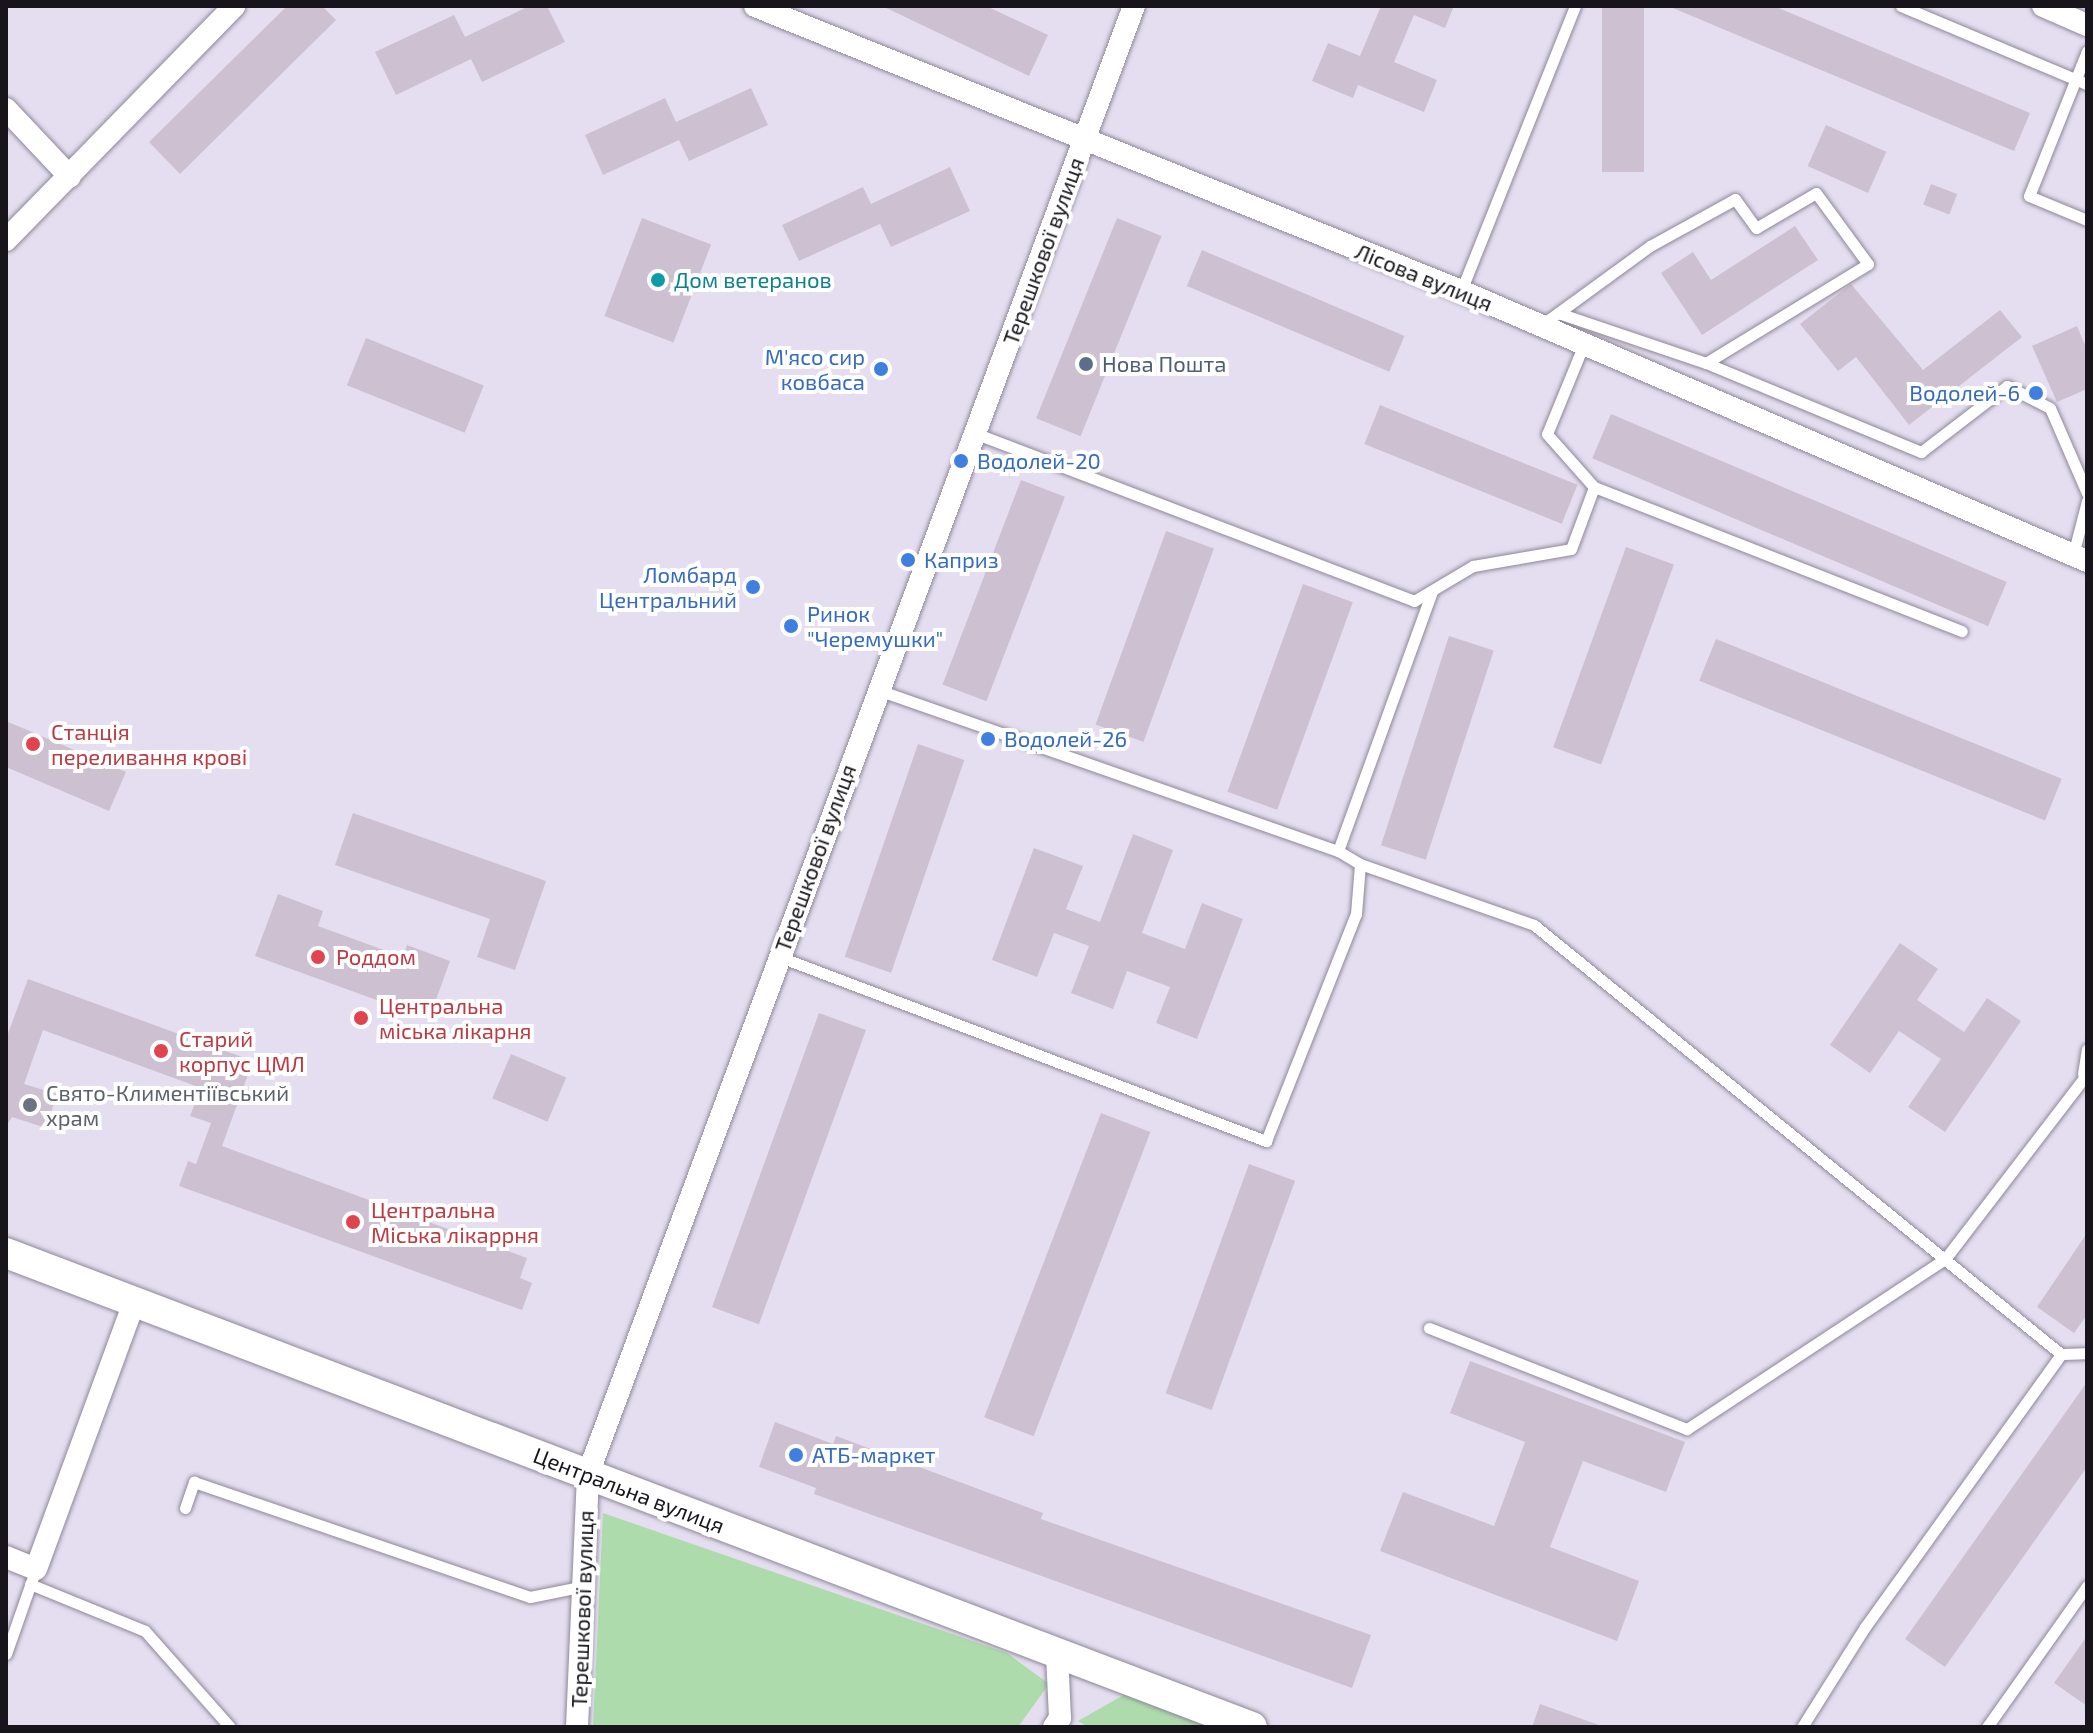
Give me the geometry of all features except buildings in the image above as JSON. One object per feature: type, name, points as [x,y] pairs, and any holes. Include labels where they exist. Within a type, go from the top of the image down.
[{"type":"main road","name":"Центральна вулиця","points":[[6,1253],[1252,1727]]},
{"type":"street","points":[[6,240],[234,6]]},
{"type":"street","name":"Лісова вулиця","points":[[755,6],[1461,291],[1549,319],[1584,344],[2080,558]]},
{"type":"street","name":"Терешкової вулиця","points":[[577,1727],[579,1587],[588,1474],[1134,6]]},
{"type":"street","points":[[2043,6],[2087,25]]},
{"type":"street","points":[[6,109],[70,177]]},
{"type":"street","points":[[6,1557],[33,1576],[134,1303]]},
{"type":"street","points":[[1054,1727],[1060,1718],[1057,1654]]},
{"type":"lane","points":[[1461,291],[1575,6]]},
{"type":"lane","points":[[1901,6],[2081,81]]},
{"type":"lane","points":[[2087,51],[2081,81],[2029,196],[2087,220]]},
{"type":"lane","points":[[1549,319],[1650,246],[1735,199],[1756,228],[1816,193],[1868,264],[1706,363]]},
{"type":"lane","points":[[1549,319],[1706,363],[1921,452],[2007,386],[2050,408],[2087,493]]},
{"type":"lane","points":[[1584,344],[1547,434],[1594,487],[1962,631]]},
{"type":"lane","points":[[977,434],[1414,601],[1473,566],[1571,549],[1594,487]]},
{"type":"lane","points":[[2080,558],[2087,501]]},
{"type":"lane","points":[[1338,851],[1432,590]]},
{"type":"lane","points":[[878,690],[1338,851],[1360,864],[1534,925],[2061,1354],[2087,1353]]},
{"type":"lane","points":[[779,957],[1266,1141],[1356,914],[1360,864]]},
{"type":"lane","points":[[1429,1328],[1687,1429],[1945,1259],[2085,1074],[2087,1049]]},
{"type":"lane","points":[[1802,1727],[1865,1627],[2061,1354]]},
{"type":"lane","points":[[185,1508],[194,1482],[530,1597],[579,1587]]},
{"type":"lane","points":[[6,1654],[33,1576],[145,1631],[230,1727]]},
{"type":"lane","points":[[1987,1727],[2087,1586]]},
{"type":"green space","points":[[603,1513],[1007,1653],[1049,1684],[1018,1727],[593,1727]]},
{"type":"green space","points":[[1134,1689],[1233,1727],[1088,1727],[1078,1721]]},
{"type":"place","name":"Дом ветеранов","points":[[658,280]]},
{"type":"place","name":"Нова Пошта","points":[[1086,364]]},
{"type":"place","name":"М'ясо сир ковбаса","points":[[881,369]]},
{"type":"place","name":"Водолей-6","points":[[2036,393]]},
{"type":"place","name":"Водолей-20","points":[[961,461]]},
{"type":"place","name":"Каприз","points":[[908,560]]},
{"type":"place","name":"Ломбард Центральний","points":[[753,587]]},
{"type":"place","name":"Ринок \"Черемушки\"","points":[[791,626]]},
{"type":"place","name":"Водолей-26","points":[[988,739]]},
{"type":"place","name":"Станція переливання крові","points":[[33,744]]},
{"type":"place","name":"Роддом","points":[[318,957]]},
{"type":"place","name":"Центральна міська лікарня","points":[[361,1018]]},
{"type":"place","name":"Старий корпус ЦМЛ","points":[[161,1051]]},
{"type":"place","name":"Свято-Климентіївський храм","points":[[30,1105]]},
{"type":"place","name":"Центральна Міська лікаррня","points":[[353,1222]]},
{"type":"place","name":"АТБ-маркет","points":[[796,1455]]}]
